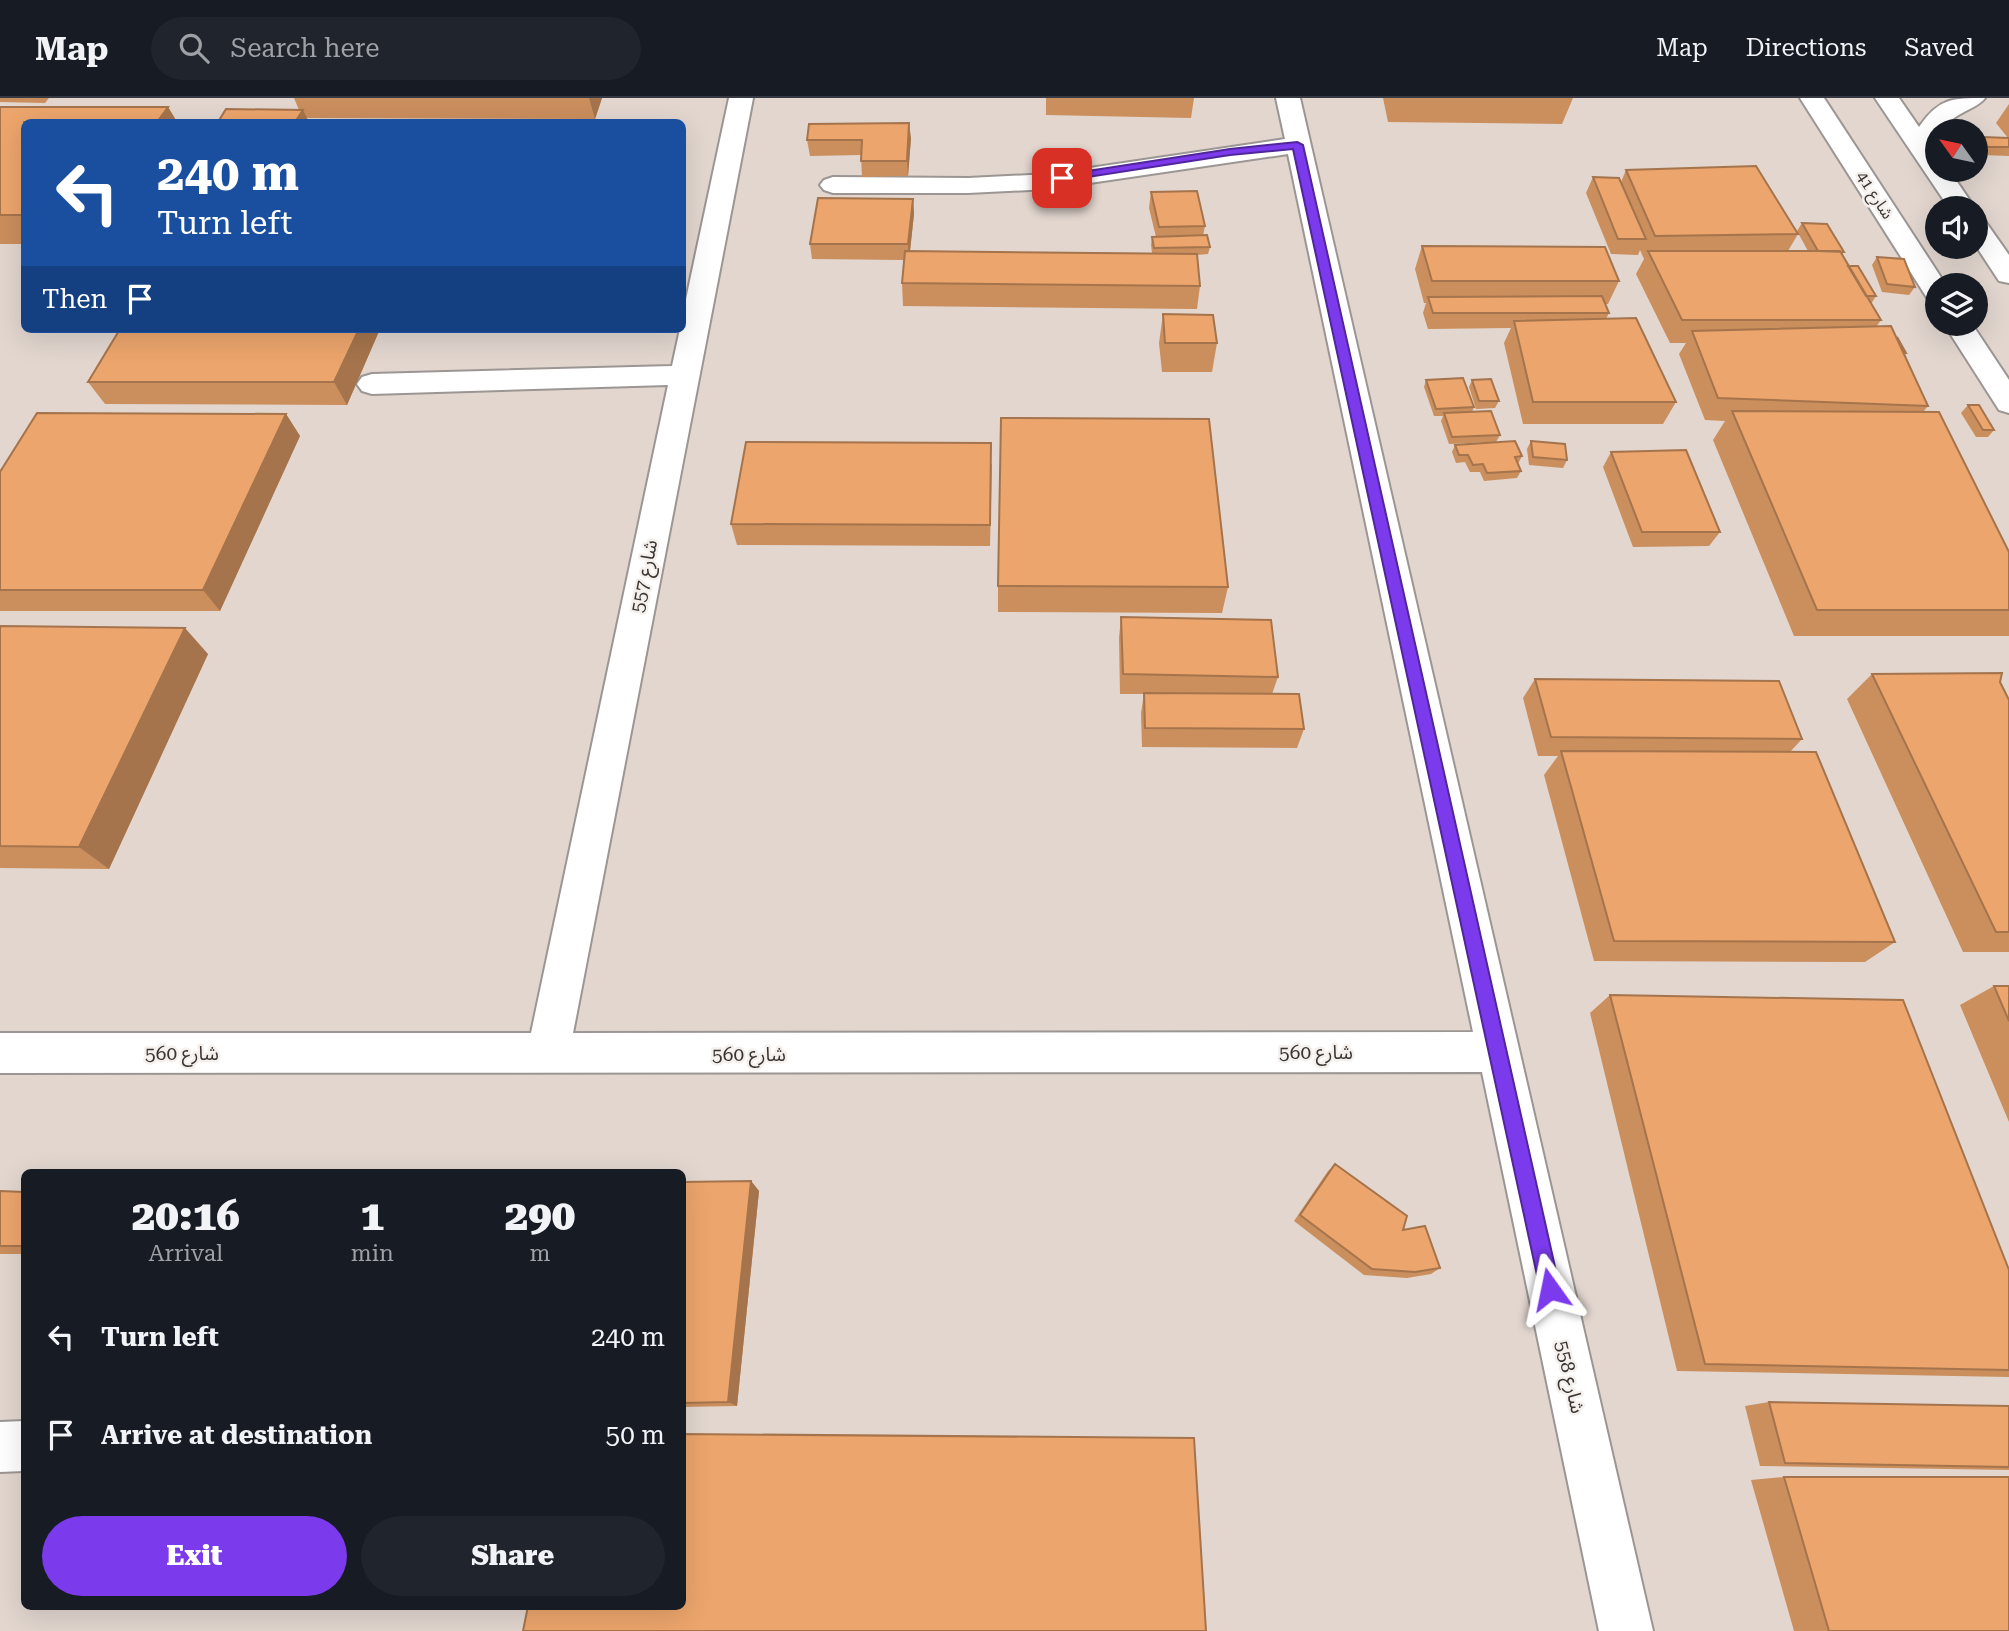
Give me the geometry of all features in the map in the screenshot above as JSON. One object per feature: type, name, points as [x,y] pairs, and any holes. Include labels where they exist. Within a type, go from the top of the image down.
[{"type":"street","name":"شارع 557","points":[[548,1054],[741,98]]},
{"type":"street","name":"شارع 558","points":[[1288,98],[1626,1631]]},
{"type":"street","name":"شارع 41","points":[[1812,98],[1925,273]]},
{"type":"street","points":[[1887,98],[1954,196]]},
{"type":"street","points":[[1922,150],[1927,130],[1941,114],[1973,98]]},
{"type":"street","points":[[833,185],[1014,184],[1110,172],[1230,152],[1297,145]]},
{"type":"street","points":[[1988,245],[2009,275]]},
{"type":"street","points":[[1966,336],[2009,403]]},
{"type":"street","points":[[372,383],[685,375]]},
{"type":"street","name":"شارع 560","points":[[0,1052],[1497,1052]]},
{"type":"street","points":[[0,1447],[21,1446]]},
{"type":"shaded area","points":[[0,98],[2009,98],[2009,1631],[0,1631]]},
{"type":"building","points":[[0,107],[168,107],[159,119],[21,119],[21,215],[0,215]]},
{"type":"building","points":[[226,109],[303,110],[297,119],[220,119]]},
{"type":"building","points":[[909,123],[907,161],[861,161],[862,140],[807,140],[809,124]]},
{"type":"building","points":[[1988,137],[2009,138],[2009,147],[1988,147]]},
{"type":"building","points":[[1756,166],[1798,234],[1655,236],[1626,170]]},
{"type":"building","points":[[1593,177],[1619,178],[1646,239],[1618,239]]},
{"type":"building","points":[[1197,191],[1205,226],[1159,227],[1151,192]]},
{"type":"building","points":[[818,198],[913,199],[908,244],[810,244]]},
{"type":"building","points":[[1802,223],[1827,224],[1844,252],[1818,251]]},
{"type":"building","points":[[1207,235],[1210,247],[1154,248],[1152,237]]},
{"type":"building","points":[[1422,246],[1605,247],[1619,281],[1432,281]]},
{"type":"building","points":[[905,251],[1197,254],[1200,286],[902,283]]},
{"type":"building","points":[[1648,251],[1840,251],[1881,320],[1682,320]]},
{"type":"building","points":[[1877,257],[1904,259],[1915,287],[1887,284]]},
{"type":"building","points":[[1848,266],[1858,266],[1876,296],[1866,296]]},
{"type":"building","points":[[1602,296],[1609,313],[1433,313],[1428,297]]},
{"type":"building","points":[[1163,314],[1213,315],[1217,343],[1165,343]]},
{"type":"building","points":[[1636,318],[1676,402],[1533,402],[1514,321]]},
{"type":"building","points":[[1891,326],[1928,406],[1718,398],[1692,331]]},
{"type":"building","points":[[118,333],[357,333],[334,382],[88,382]]},
{"type":"building","points":[[1463,378],[1474,407],[1436,409],[1426,380]]},
{"type":"building","points":[[1491,379],[1499,401],[1479,401],[1472,380]]},
{"type":"building","points":[[1968,405],[1979,405],[1994,430],[1983,430]]},
{"type":"building","points":[[1491,411],[1500,435],[1452,437],[1444,413]]},
{"type":"building","points":[[1732,411],[1939,412],[2009,552],[2009,610],[1817,610]]},
{"type":"building","points":[[37,413],[286,414],[203,590],[0,590],[0,472]]},
{"type":"building","points":[[1001,418],[1209,419],[1228,587],[998,586]]},
{"type":"building","points":[[1515,441],[1522,456],[1515,457],[1521,471],[1487,473],[1483,464],[1473,465],[1468,455],[1459,455],[1455,445]]},
{"type":"building","points":[[1531,441],[1565,444],[1567,460],[1533,457]]},
{"type":"building","points":[[746,442],[991,443],[990,525],[731,524]]},
{"type":"building","points":[[1686,450],[1720,532],[1642,532],[1611,452]]},
{"type":"building","points":[[1121,617],[1271,620],[1278,677],[1123,674]]},
{"type":"building","points":[[0,626],[185,628],[79,847],[0,846]]},
{"type":"building","points":[[2002,673],[2000,682],[2009,700],[2009,932],[1996,932],[1872,674]]},
{"type":"building","points":[[1535,679],[1779,681],[1802,739],[1551,737]]},
{"type":"building","points":[[1144,693],[1299,694],[1304,729],[1145,728]]},
{"type":"building","points":[[1561,751],[1816,752],[1895,942],[1614,941]]},
{"type":"building","points":[[1994,986],[2009,986],[2009,1021]]},
{"type":"building","points":[[1610,995],[1903,1000],[2009,1270],[2009,1370],[1705,1364]]},
{"type":"building","points":[[1335,1164],[1407,1216],[1403,1230],[1425,1226],[1440,1268],[1415,1272],[1372,1269],[1300,1215]]},
{"type":"building","points":[[751,1181],[728,1402],[686,1403],[686,1182]]},
{"type":"building","points":[[0,1191],[21,1192],[21,1246],[0,1246]]},
{"type":"building","points":[[1769,1402],[2009,1406],[2009,1467],[1785,1463]]},
{"type":"building","points":[[686,1434],[1194,1438],[1206,1631],[523,1631],[527,1610],[686,1610]]},
{"type":"building","points":[[1784,1477],[2009,1477],[2009,1631],[1829,1631]]},
{"type":"route","points":[[1062,178],[1230,152],[1297,145],[1550,1289]]}]
